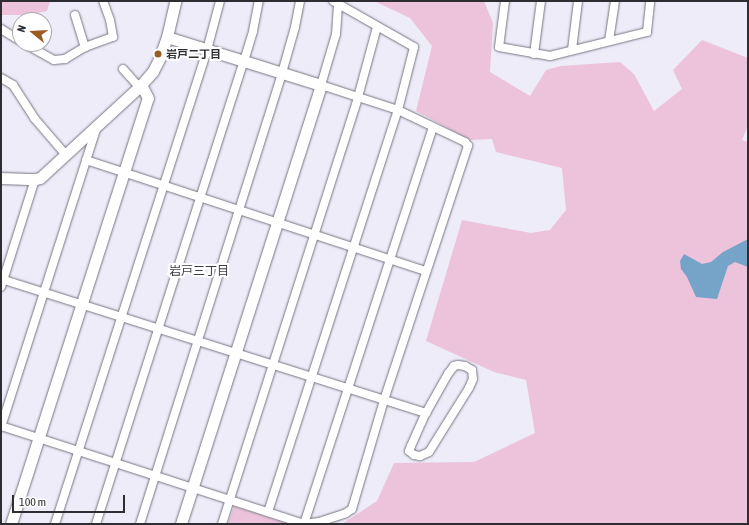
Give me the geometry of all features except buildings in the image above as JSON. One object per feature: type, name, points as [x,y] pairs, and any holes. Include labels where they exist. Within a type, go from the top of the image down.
[{"type":"street","points":[[39,52],[54,60],[65,59],[85,47],[113,37],[110,20],[103,1]]},
{"type":"street","points":[[1,178],[35,179],[44,174],[140,86],[153,71],[167,37],[175,1]]},
{"type":"street","points":[[55,524],[207,50],[220,1]]},
{"type":"street","points":[[96,524],[202,197],[253,32],[259,1]]},
{"type":"street","points":[[140,524],[282,72],[295,27],[300,1]]},
{"type":"street","points":[[505,1],[499,47],[550,56],[647,32],[650,1]]},
{"type":"street","points":[[534,54],[541,1]]},
{"type":"street","points":[[572,50],[578,1]]},
{"type":"street","points":[[609,41],[615,1]]},
{"type":"street","points":[[268,512],[398,110],[414,47],[335,2]]},
{"type":"street","points":[[181,524],[321,85],[336,34],[335,2]]},
{"type":"street","points":[[75,15],[85,47]]},
{"type":"street","points":[[222,524],[358,97],[378,27]]},
{"type":"street","points":[[1,29],[12,36]]},
{"type":"street","points":[[97,126],[1,426],[304,524],[319,522],[346,513],[352,508],[384,400],[468,146],[465,142],[398,110],[282,72],[167,37]]},
{"type":"street","points":[[12,524],[148,98],[140,86],[123,69]]},
{"type":"street","points":[[1,78],[13,85],[35,119],[66,155]]},
{"type":"street","points":[[304,524],[433,127]]},
{"type":"street","points":[[86,160],[426,271]]},
{"type":"street","points":[[35,179],[2,282],[81,304],[426,413]]},
{"type":"street","points":[[454,366],[465,366],[472,370],[473,379],[469,388],[428,452],[420,456],[414,455],[410,451],[410,446],[426,413],[454,366]]},
{"type":"shaded area","points":[[1,1],[50,1],[47,11],[12,12],[12,15],[1,15]]},
{"type":"shaded area","points":[[374,1],[484,1],[493,23],[490,72],[530,96],[546,70],[561,66],[620,62],[634,74],[654,111],[682,89],[673,70],[702,40],[748,58],[748,126],[742,140],[748,142],[748,524],[342,524],[377,501],[394,463],[474,462],[535,433],[526,380],[494,372],[426,341],[462,220],[531,233],[550,230],[566,210],[562,168],[496,152],[492,139],[470,140],[416,111],[432,46],[410,18]]},
{"type":"shaded area","points":[[234,506],[289,524],[228,524]]},
{"type":"water","points":[[748,239],[748,267],[735,262],[728,266],[717,299],[696,297],[687,277],[681,269],[680,261],[684,254],[702,264],[711,262],[723,252]]},
{"type":"place","name":"岩戸二丁目","points":[[158,54]]},
{"type":"district","name":"岩戸三丁目","points":[[199,272]]}]
